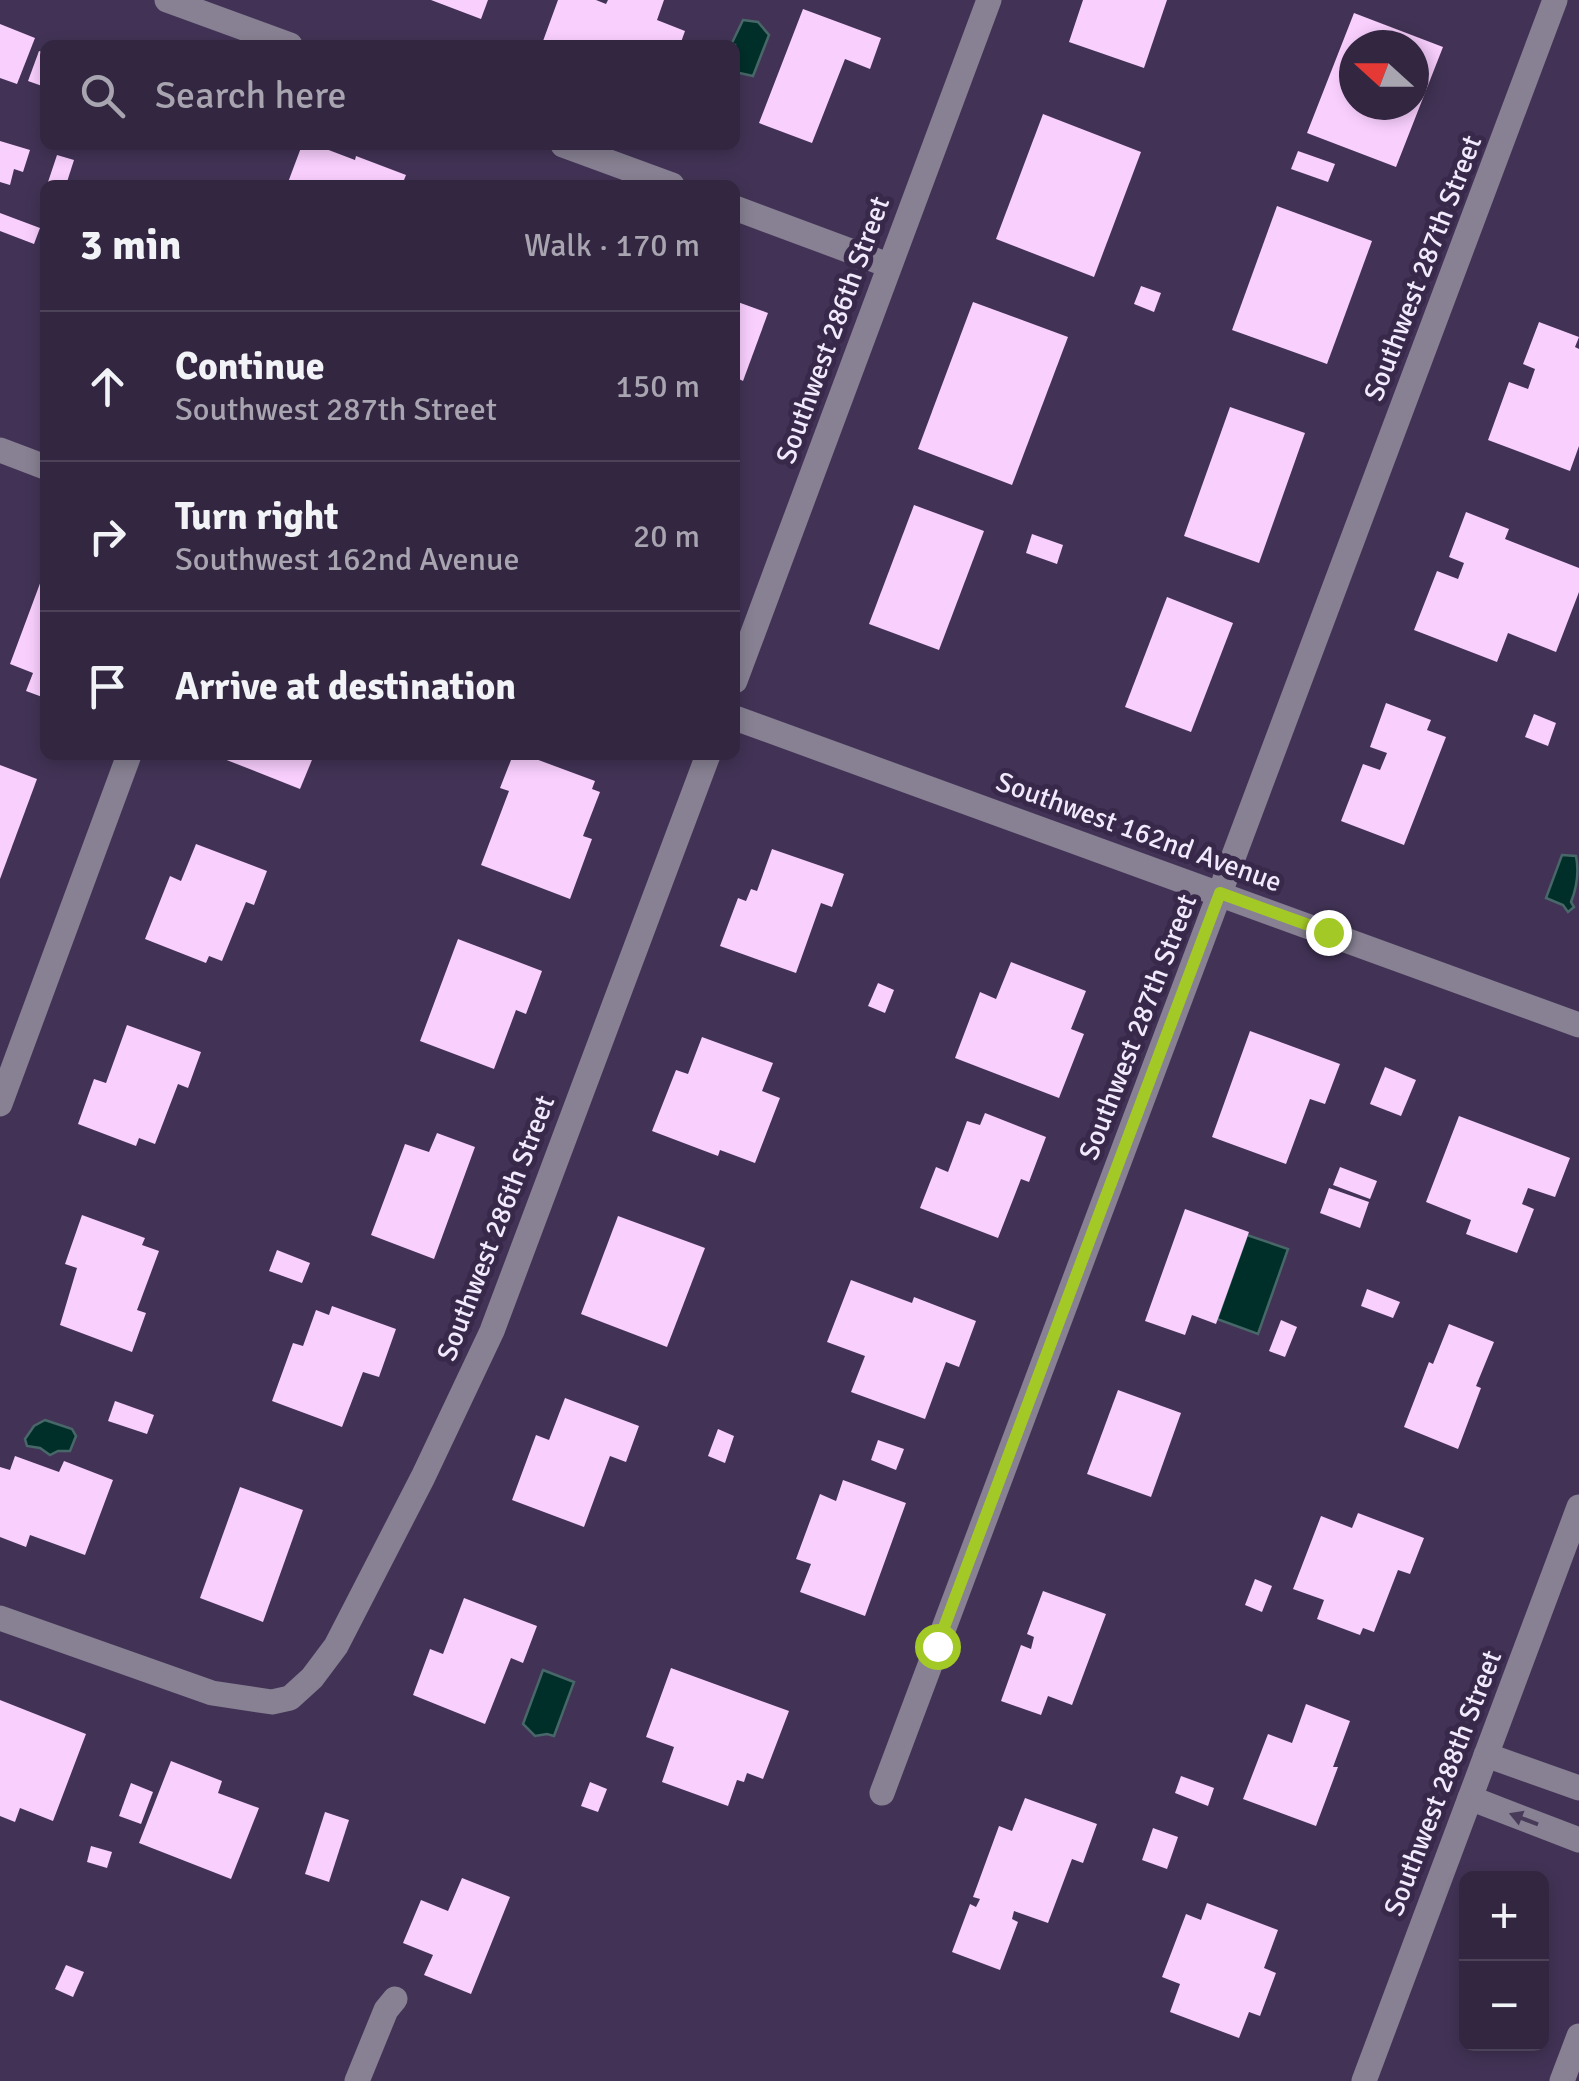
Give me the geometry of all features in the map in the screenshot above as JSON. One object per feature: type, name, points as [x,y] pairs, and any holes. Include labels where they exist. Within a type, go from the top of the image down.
[{"type":"street","points":[[167,0],[276,40]]},
{"type":"street","name":"Southwest 286th Street","points":[[740,667],[989,0]]},
{"type":"street","name":"Southwest 287th Street","points":[[882,1794],[1555,0]]},
{"type":"street","points":[[577,150],[658,180]]},
{"type":"street","points":[[740,210],[888,264]]},
{"type":"street","points":[[0,450],[40,464]]},
{"type":"street","name":"Southwest 162nd Avenue","points":[[740,720],[1579,1025]]},
{"type":"street","points":[[0,1104],[126,760]]},
{"type":"street","name":"Southwest 286th Street","points":[[0,1618],[212,1694],[272,1702],[290,1698],[312,1678],[336,1646],[492,1330],[706,760]]},
{"type":"street","name":"Southwest 288th Street","points":[[1364,2081],[1579,1507]]},
{"type":"street","points":[[1486,1755],[1579,1788]]},
{"type":"street","points":[[1470,1798],[1579,1840]]},
{"type":"street","points":[[358,2081],[386,2010],[395,1999]]},
{"type":"street","points":[[1562,2081],[1579,2036]]},
{"type":"shaded area","points":[[743,20],[758,22],[769,35],[753,76],[740,73],[740,40],[733,40]]},
{"type":"shaded area","points":[[1562,855],[1576,856],[1577,862],[1571,902],[1574,907],[1568,912],[1563,905],[1546,898]]},
{"type":"shaded area","points":[[1247,1235],[1288,1249],[1258,1334],[1217,1319]]},
{"type":"shaded area","points":[[45,1420],[72,1429],[76,1436],[70,1451],[50,1455],[27,1446],[25,1439],[34,1426]]},
{"type":"shaded area","points":[[543,1670],[574,1682],[554,1736],[535,1736],[523,1724]]},
{"type":"building","points":[[431,0],[488,0],[481,19]]},
{"type":"building","points":[[558,0],[596,0],[606,4],[608,0],[664,0],[657,20],[685,31],[682,40],[543,40]]},
{"type":"building","points":[[1083,0],[1167,0],[1144,68],[1069,42]]},
{"type":"building","points":[[803,9],[881,38],[870,69],[845,59],[812,143],[759,123]]},
{"type":"building","points":[[1354,13],[1398,30],[1347,30]]},
{"type":"building","points":[[0,24],[35,38],[17,84],[0,78]]},
{"type":"building","points":[[1429,42],[1443,47],[1429,83]]},
{"type":"building","points":[[39,51],[40,51],[40,85],[28,81]]},
{"type":"building","points":[[1339,51],[1339,120],[1414,120],[1396,167],[1307,133]]},
{"type":"building","points":[[1043,114],[1141,152],[1094,277],[996,239]]},
{"type":"building","points":[[0,141],[30,150],[23,172],[14,169],[10,185],[0,182]]},
{"type":"building","points":[[300,150],[329,150],[355,160],[356,156],[406,175],[404,180],[289,180]]},
{"type":"building","points":[[1298,151],[1335,164],[1328,182],[1291,169]]},
{"type":"building","points":[[57,155],[74,160],[68,180],[49,180]]},
{"type":"building","points":[[1277,206],[1372,241],[1327,364],[1232,330]]},
{"type":"building","points":[[0,213],[40,228],[34,244],[0,231]]},
{"type":"building","points":[[1141,286],[1161,293],[1154,312],[1134,304]]},
{"type":"building","points":[[973,302],[1068,337],[1012,485],[918,449]]},
{"type":"building","points":[[740,303],[768,313],[743,381],[740,380]]},
{"type":"building","points":[[1539,322],[1579,337],[1575,347],[1579,349],[1579,446],[1570,471],[1488,440],[1509,382],[1528,389],[1535,369],[1523,364]]},
{"type":"building","points":[[1230,407],[1305,433],[1259,563],[1184,536]]},
{"type":"building","points":[[914,505],[984,531],[939,650],[869,624]]},
{"type":"building","points":[[1466,512],[1509,529],[1505,539],[1579,568],[1579,592],[1556,652],[1508,633],[1497,662],[1414,630],[1437,571],[1458,579],[1464,563],[1449,557]]},
{"type":"building","points":[[1032,534],[1063,545],[1057,564],[1026,553]]},
{"type":"building","points":[[40,583],[40,696],[26,691],[33,673],[10,664]]},
{"type":"building","points":[[1167,597],[1233,623],[1191,732],[1125,707]]},
{"type":"building","points":[[1386,703],[1431,720],[1427,730],[1446,737],[1404,845],[1341,821],[1363,764],[1380,770],[1387,753],[1370,747]]},
{"type":"building","points":[[1534,714],[1556,723],[1548,746],[1525,737]]},
{"type":"building","points":[[227,760],[312,760],[300,789]]},
{"type":"building","points":[[511,760],[538,760],[595,781],[592,789],[600,792],[583,836],[592,839],[570,899],[481,865],[509,791],[500,788]]},
{"type":"building","points":[[0,765],[37,779],[0,879]]},
{"type":"building","points":[[196,844],[267,871],[254,905],[246,902],[222,961],[209,956],[206,963],[145,939],[170,876],[181,881]]},
{"type":"building","points":[[772,849],[844,874],[832,907],[821,903],[796,973],[720,946],[738,898],[746,901],[751,889],[757,891]]},
{"type":"building","points":[[458,939],[542,971],[526,1014],[516,1010],[494,1069],[420,1041]]},
{"type":"building","points":[[1011,962],[1086,991],[1071,1029],[1084,1034],[1059,1098],[955,1058],[980,992],[996,999]]},
{"type":"building","points":[[878,983],[894,990],[885,1013],[868,1006]]},
{"type":"building","points":[[127,1025],[201,1052],[188,1088],[178,1084],[155,1144],[139,1138],[136,1146],[78,1124],[94,1079],[106,1083]]},
{"type":"building","points":[[1250,1031],[1340,1064],[1325,1104],[1310,1099],[1286,1164],[1212,1137]]},
{"type":"building","points":[[702,1037],[773,1063],[762,1091],[780,1098],[755,1163],[720,1150],[718,1156],[652,1131],[676,1070],[688,1074]]},
{"type":"building","points":[[1385,1067],[1416,1080],[1401,1116],[1370,1104]]},
{"type":"building","points":[[985,1113],[1046,1137],[1029,1182],[1021,1179],[998,1238],[920,1208],[936,1167],[948,1172],[967,1121],[980,1125]]},
{"type":"building","points":[[1459,1116],[1570,1158],[1555,1197],[1528,1188],[1522,1204],[1534,1209],[1517,1253],[1466,1234],[1471,1220],[1426,1202]]},
{"type":"building","points":[[437,1133],[475,1147],[434,1259],[371,1235],[405,1144],[429,1152]]},
{"type":"building","points":[[1340,1167],[1377,1181],[1370,1199],[1333,1185]]},
{"type":"building","points":[[1329,1188],[1369,1202],[1360,1228],[1320,1213]]},
{"type":"building","points":[[1185,1209],[1249,1232],[1216,1324],[1192,1315],[1185,1335],[1145,1321]]},
{"type":"building","points":[[82,1215],[145,1238],[142,1245],[159,1251],[137,1310],[146,1313],[132,1352],[60,1325],[77,1268],[65,1264]]},
{"type":"building","points":[[618,1216],[705,1248],[667,1347],[581,1314]]},
{"type":"building","points":[[277,1250],[310,1263],[302,1283],[269,1271]]},
{"type":"building","points":[[851,1280],[912,1303],[914,1297],[976,1321],[959,1367],[946,1362],[925,1419],[851,1392],[865,1356],[827,1342]]},
{"type":"building","points":[[1367,1289],[1400,1302],[1393,1318],[1361,1306]]},
{"type":"building","points":[[332,1306],[396,1329],[379,1377],[363,1372],[342,1427],[272,1401],[293,1343],[303,1346],[316,1310],[329,1315]]},
{"type":"building","points":[[1281,1320],[1297,1327],[1285,1357],[1269,1351]]},
{"type":"building","points":[[1449,1324],[1494,1342],[1476,1386],[1481,1388],[1458,1449],[1404,1427],[1429,1362],[1433,1364]]},
{"type":"building","points":[[1118,1390],[1181,1413],[1151,1497],[1087,1474]]},
{"type":"building","points":[[565,1398],[639,1426],[626,1462],[610,1456],[584,1527],[512,1500],[536,1435],[549,1440]]},
{"type":"building","points":[[115,1401],[154,1415],[147,1434],[108,1421]]},
{"type":"building","points":[[718,1429],[734,1436],[725,1463],[708,1456]]},
{"type":"building","points":[[878,1440],[904,1449],[896,1470],[871,1460]]},
{"type":"building","points":[[15,1456],[59,1472],[64,1461],[113,1480],[85,1555],[30,1535],[26,1547],[0,1537],[0,1467],[10,1470]]},
{"type":"building","points":[[843,1480],[906,1503],[865,1616],[800,1592],[811,1564],[796,1559],[820,1494],[836,1501]]},
{"type":"building","points":[[240,1487],[303,1510],[263,1622],[200,1598]]},
{"type":"building","points":[[1358,1513],[1424,1538],[1410,1574],[1398,1570],[1374,1632],[1363,1628],[1360,1635],[1317,1619],[1324,1600],[1293,1589],[1321,1516],[1352,1528]]},
{"type":"building","points":[[1255,1579],[1272,1586],[1262,1612],[1245,1605]]},
{"type":"building","points":[[1043,1591],[1106,1614],[1072,1705],[1048,1696],[1041,1715],[1001,1701],[1021,1645],[1031,1649],[1034,1637],[1027,1634]]},
{"type":"building","points":[[464,1598],[537,1626],[523,1663],[511,1658],[485,1724],[413,1695],[430,1649],[443,1654]]},
{"type":"building","points":[[671,1668],[789,1711],[763,1779],[747,1773],[744,1782],[737,1780],[728,1806],[662,1782],[674,1747],[646,1737]]},
{"type":"building","points":[[0,1700],[86,1734],[53,1821],[20,1808],[15,1822],[0,1816]]},
{"type":"building","points":[[1306,1704],[1350,1721],[1316,1826],[1243,1799],[1268,1734],[1292,1743]]},
{"type":"building","points":[[171,1761],[222,1781],[218,1793],[259,1808],[231,1879],[139,1843]]},
{"type":"building","points":[[1181,1776],[1214,1788],[1208,1806],[1175,1793]]},
{"type":"building","points":[[590,1782],[607,1789],[598,1812],[581,1806]]},
{"type":"building","points":[[131,1783],[153,1792],[141,1824],[119,1816]]},
{"type":"building","points":[[1025,1798],[1097,1824],[1083,1863],[1072,1859],[1048,1923],[1014,1911],[1012,1919],[1018,1922],[1000,1970],[952,1952],[970,1904],[976,1907],[980,1899],[973,1897],[999,1826],[1012,1831]]},
{"type":"building","points":[[325,1812],[349,1820],[329,1882],[305,1874]]},
{"type":"building","points":[[1153,1828],[1178,1837],[1167,1869],[1142,1860]]},
{"type":"building","points":[[91,1846],[112,1852],[107,1868],[87,1862]]},
{"type":"building","points":[[462,1878],[510,1897],[471,1994],[424,1975],[433,1955],[403,1943],[421,1900],[448,1911]]},
{"type":"building","points":[[1207,1903],[1278,1930],[1264,1968],[1276,1973],[1260,2016],[1249,2012],[1239,2038],[1170,2012],[1180,1984],[1162,1977],[1186,1914],[1201,1920]]},
{"type":"building","points":[[66,1965],[84,1972],[73,1997],[55,1989]]},
{"type":"route","points":[[937,1646],[1220,893],[1328,932]]}]
